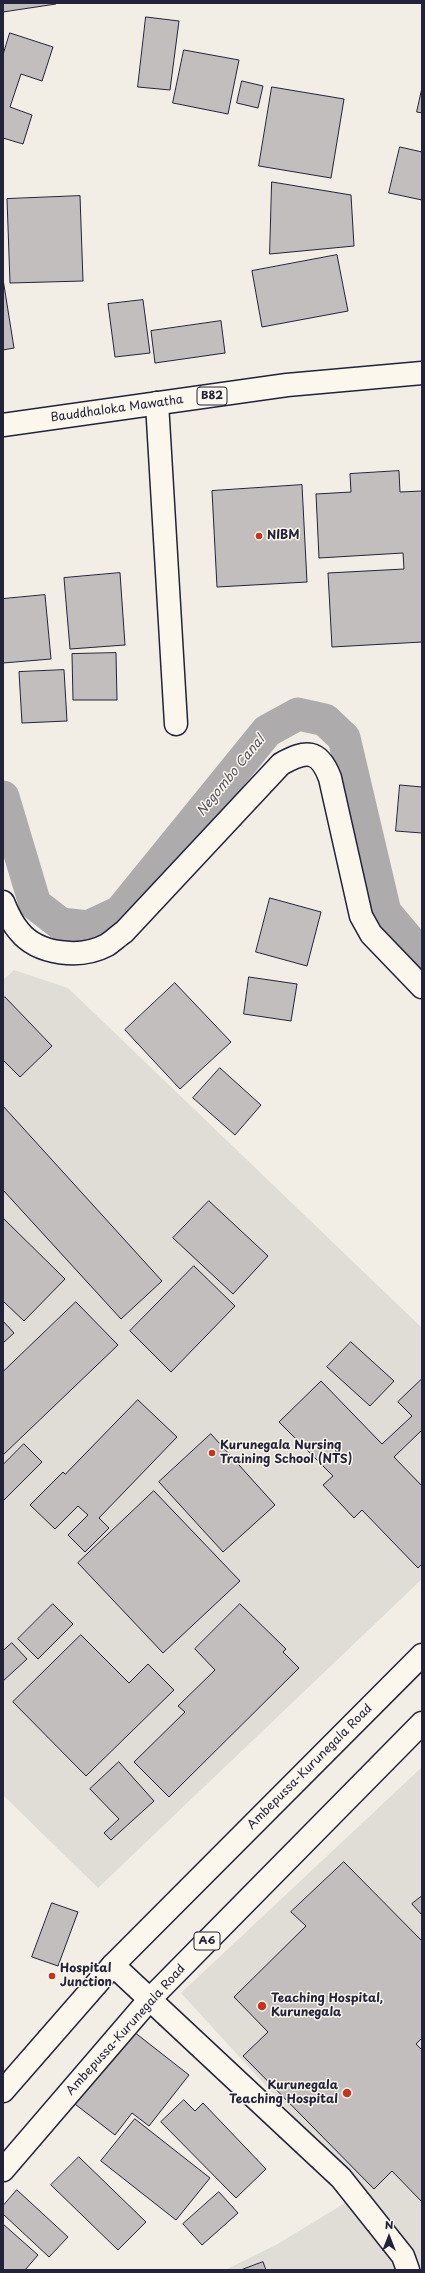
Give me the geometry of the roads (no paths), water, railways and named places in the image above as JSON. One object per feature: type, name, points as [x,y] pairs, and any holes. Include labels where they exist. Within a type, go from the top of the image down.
[{"type":"main road","name":"Bauddhaloka Mawatha","points":[[3,425],[287,385],[422,373]]},
{"type":"main road","points":[[157,403],[176,724]]},
{"type":"main road","points":[[3,902],[20,932],[36,945],[59,952],[84,952],[106,945],[124,932],[281,764],[296,755],[310,754],[325,763],[330,778],[361,916],[371,934],[422,987]]},
{"type":"main road","name":"Ambepussa-Kurunegala Road","points":[[3,2091],[113,1965],[422,1655]]},
{"type":"main road","name":"Ambepussa-Kurunegala Road","points":[[3,2170],[149,2000],[422,1723]]},
{"type":"main road","points":[[113,1965],[341,2178],[403,2256],[408,2270]]},
{"type":"waterway","name":"Negombo Canal","points":[[3,797],[35,904],[61,924],[88,927],[120,912],[267,731],[298,714],[325,720],[344,738],[385,912],[422,956]]},
{"type":"place","name":"NIBM","points":[[259,536]]},
{"type":"place","name":"Kurunegala Nursing Training School (NTS)","points":[[212,1453]]},
{"type":"place","name":"Hospital Junction","points":[[52,1976]]},
{"type":"place","name":"Teaching Hospital, Kurunegala","points":[[262,2006]]},
{"type":"place","name":"Kurunegala Teaching Hospital","points":[[347,2093]]}]
